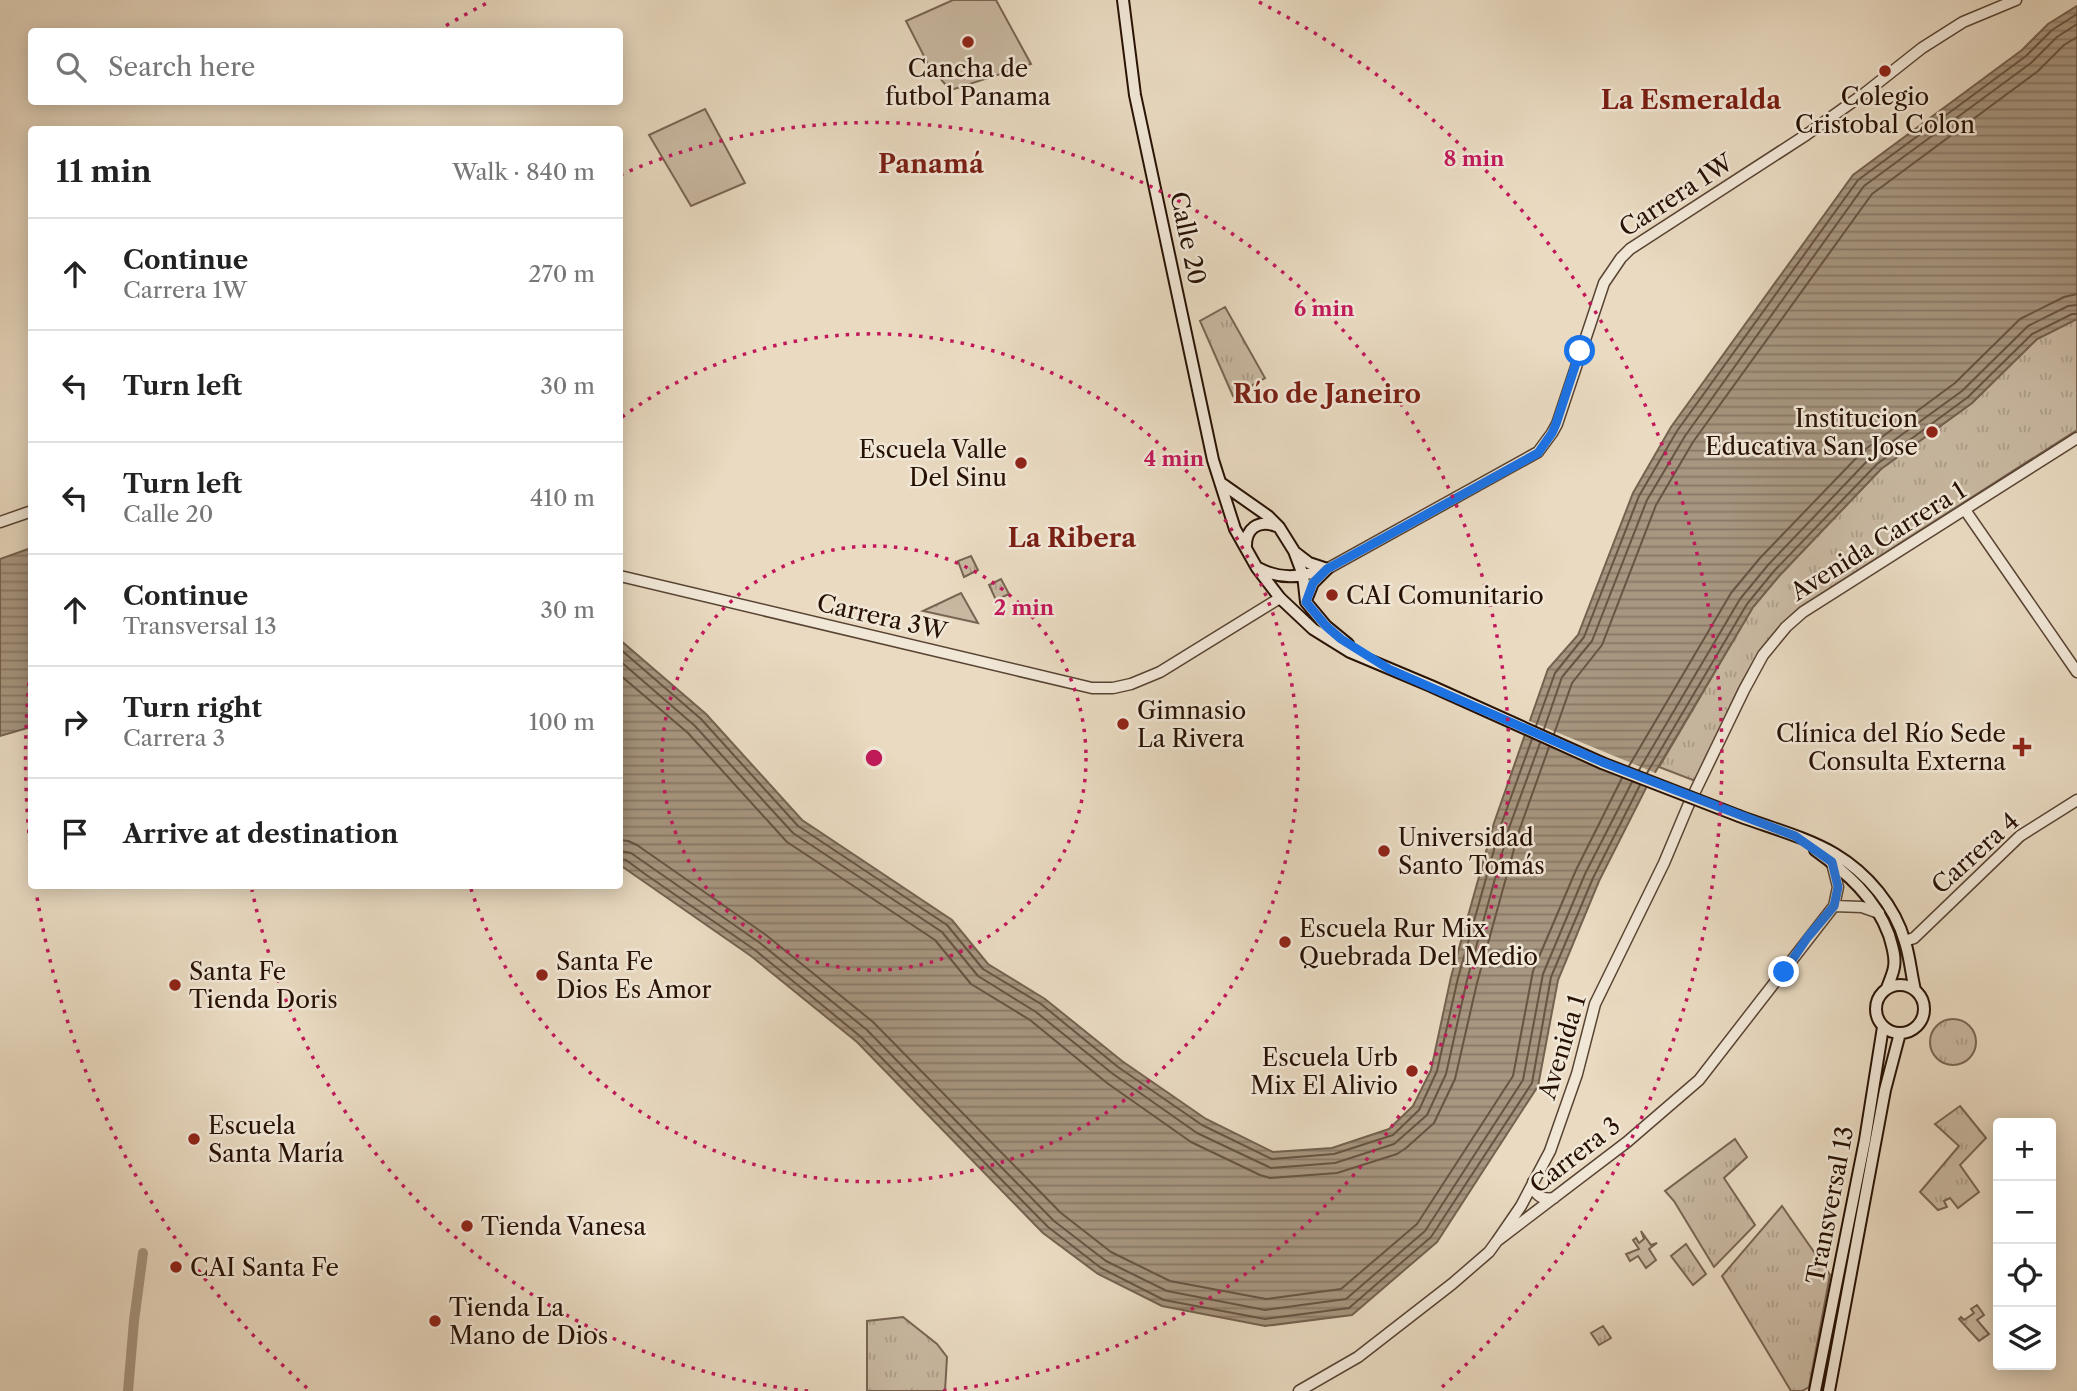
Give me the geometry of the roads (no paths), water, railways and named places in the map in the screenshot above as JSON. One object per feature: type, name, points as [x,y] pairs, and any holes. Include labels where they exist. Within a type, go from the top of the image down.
[{"type":"main road","name":"Calle 20","points":[[1123,0],[1135,95],[1204,421],[1235,529],[1257,568],[1280,598],[1313,629],[1350,652],[1602,762],[1795,836]]},
{"type":"main road","points":[[1221,483],[1268,516],[1279,527],[1294,551],[1303,575],[1306,602]]},
{"type":"main road","points":[[1247,550],[1248,533],[1256,525],[1268,523],[1279,527]]},
{"type":"main road","points":[[1294,551],[1309,563],[1327,569],[1313,583],[1306,602]]},
{"type":"main road","points":[[1257,568],[1274,575],[1303,575]]},
{"type":"main road","name":"Calle 20","points":[[1306,602],[1341,639],[1389,669]]},
{"type":"main road","points":[[1795,836],[1835,854],[1865,877],[1881,895],[1905,942],[1915,990],[1923,1002],[1923,1017],[1916,1027],[1900,1034],[1891,1032],[1884,1027],[1876,1014],[1875,1007],[1881,993],[1887,988],[1901,985],[1915,990]]},
{"type":"main road","points":[[1795,836],[1832,862],[1864,891],[1879,913],[1894,956],[1894,968],[1887,988]]},
{"type":"main road","name":"Transversal 13","points":[[1815,1391],[1865,1140],[1884,1027]]},
{"type":"main road","name":"Transversal 13","points":[[1829,1391],[1885,1090],[1900,1034]]},
{"type":"street","name":"Carrera 1W","points":[[1303,575],[1327,569],[1538,453],[1556,424],[1604,283],[1630,249],[1806,135],[1922,48],[1963,22],[2016,0]]},
{"type":"street","name":"Avenida Carrera 1","points":[[1664,863],[1688,806],[1744,690],[1763,655],[1798,615],[2077,438]]},
{"type":"street","points":[[1965,510],[2077,671]]},
{"type":"street","points":[[0,522],[28,512]]},
{"type":"street","name":"Carrera 3W","points":[[623,577],[1092,688],[1113,688],[1130,684],[1160,672],[1280,598]]},
{"type":"street","name":"Carrera 4","points":[[1905,942],[1914,938],[2020,836],[2077,800]]},
{"type":"street","points":[[1832,862],[1838,887],[1834,906],[1862,906],[1879,913]]},
{"type":"street","name":"Avenida 1","points":[[1496,1241],[1521,1206],[1550,1151],[1577,1074],[1595,1004],[1664,863]]},
{"type":"street","name":"Carrera 3","points":[[1299,1391],[1358,1357],[1452,1284],[1489,1252],[1496,1241],[1628,1142],[1699,1080],[1834,906]]},
{"type":"street","points":[[1533,1182],[1539,1197],[1546,1200],[1554,1198]]},
{"type":"water","points":[[2077,6],[2077,319],[2037,339],[1972,403],[1881,469],[1753,607],[1647,786],[1599,881],[1558,980],[1538,1086],[1437,1242],[1352,1315],[1265,1326],[1162,1306],[1098,1274],[1043,1233],[857,1042],[751,956],[623,867],[623,643],[706,714],[802,820],[952,920],[988,964],[1045,999],[1122,1061],[1206,1119],[1273,1152],[1332,1148],[1389,1129],[1413,1106],[1431,1070],[1451,977],[1494,823],[1548,669],[1578,635],[1633,493],[1671,427],[1853,175],[2022,50],[2048,24]]},
{"type":"water","points":[[28,549],[28,728],[0,736],[0,559]]},
{"type":"waterway","points":[[128,1391],[143,1253]]},
{"type":"place","name":"Cancha de futbol Panama","points":[[968,42]]},
{"type":"place","name":"Colegio Cristobal Colon","points":[[1885,71]]},
{"type":"place","name":"Institucion Educativa San Jose","points":[[1932,432]]},
{"type":"place","name":"Escuela Valle Del Sinu","points":[[1021,463]]},
{"type":"place","name":"CAI Comunitario","points":[[1332,595]]},
{"type":"place","name":"Gimnasio La Rivera","points":[[1123,724]]},
{"type":"place","name":"Clínica del Río Sede Consulta Externa","points":[[2022,747]]},
{"type":"place","name":"Universidad Santo Tomás","points":[[1384,851]]},
{"type":"place","name":"Escuela Rur Mix Quebrada Del Medio","points":[[1285,942]]},
{"type":"place","name":"Santa Fe Dios Es Amor","points":[[542,975]]},
{"type":"place","name":"Santa Fe Tienda Doris","points":[[175,985]]},
{"type":"place","name":"Escuela Urb Mix El Alivio","points":[[1412,1071]]},
{"type":"place","name":"Escuela Santa María","points":[[194,1139]]},
{"type":"place","name":"Tienda Vanesa","points":[[467,1226]]},
{"type":"place","name":"CAI Santa Fe","points":[[176,1267]]},
{"type":"place","name":"Tienda La Mano de Dios","points":[[435,1321]]},
{"type":"district","name":"La Esmeralda","points":[[1691,100]]},
{"type":"district","name":"Panamá","points":[[931,164]]},
{"type":"district","name":"Río de Janeiro","points":[[1327,394]]},
{"type":"district","name":"La Ribera","points":[[1072,538]]}]
